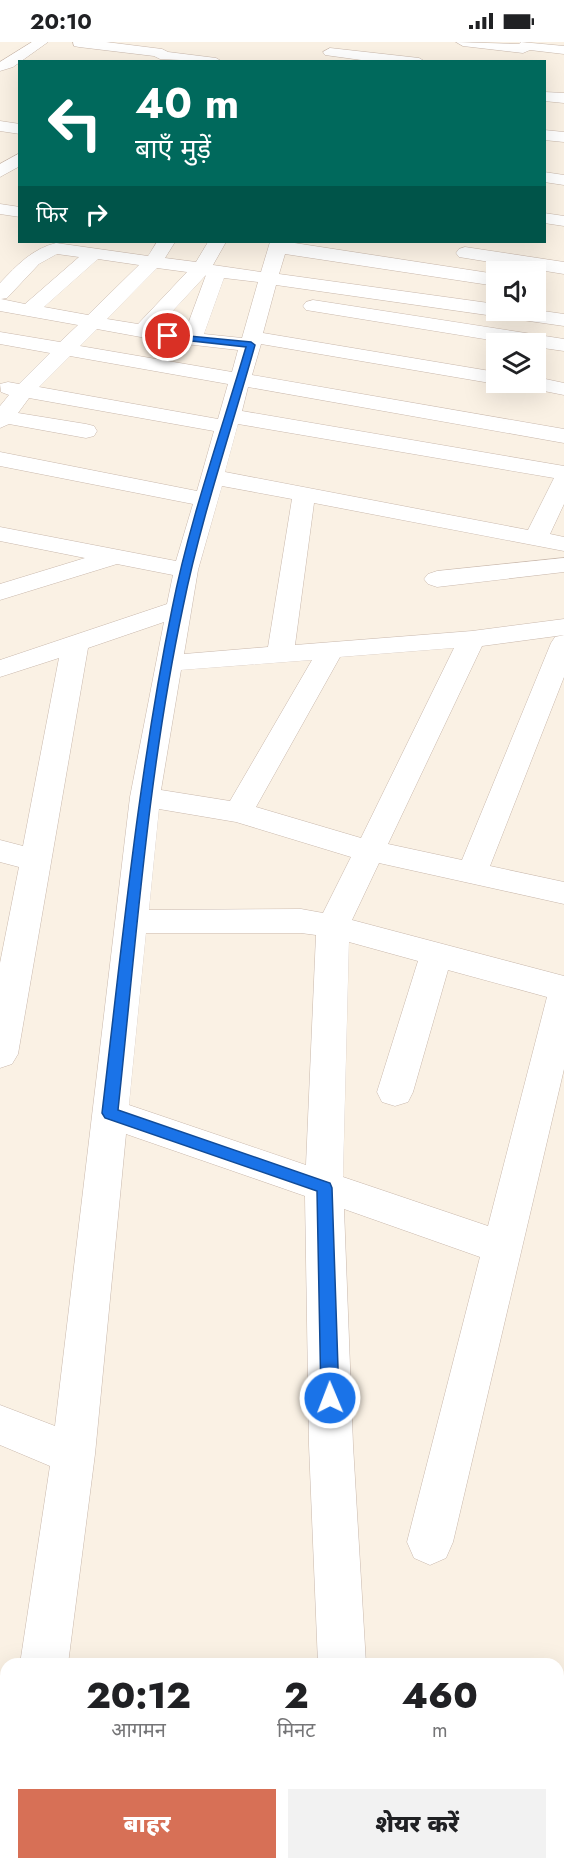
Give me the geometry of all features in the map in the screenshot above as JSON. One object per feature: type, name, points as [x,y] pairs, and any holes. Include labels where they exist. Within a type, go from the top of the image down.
[{"type":"street","points":[[157,56],[177,42]]},
{"type":"street","points":[[393,59],[409,42]]},
{"type":"street","points":[[463,42],[523,50],[564,50]]},
{"type":"street","points":[[79,43],[157,56],[214,57]]},
{"type":"street","points":[[11,45],[37,45]]},
{"type":"street","points":[[0,67],[37,45]]},
{"type":"street","points":[[330,52],[368,49],[401,60]]},
{"type":"street","points":[[546,96],[564,98]]},
{"type":"street","points":[[0,126],[18,129]]},
{"type":"street","points":[[546,135],[564,138]]},
{"type":"street","points":[[0,172],[16,151]]},
{"type":"street","points":[[546,177],[564,180]]},
{"type":"street","points":[[0,209],[18,212]]},
{"type":"street","points":[[546,218],[564,221]]},
{"type":"street","points":[[546,236],[564,239]]},
{"type":"street","points":[[1,418],[23,391],[154,261],[165,243]]},
{"type":"street","points":[[192,339],[217,243]]},
{"type":"street","points":[[0,294],[49,250],[65,248],[486,309]]},
{"type":"street","points":[[450,251],[564,268]]},
{"type":"street","points":[[30,310],[94,253]]},
{"type":"street","points":[[143,332],[209,270]]},
{"type":"street","points":[[279,278],[486,280]]},
{"type":"street","points":[[45,1658],[73,1454],[145,797],[177,609],[186,570],[252,341],[279,278]]},
{"type":"street","points":[[279,278],[564,345]]},
{"type":"street","points":[[0,305],[143,332],[192,339],[252,341],[486,376]]},
{"type":"street","points":[[546,317],[564,320]]},
{"type":"street","points":[[0,338],[564,436]]},
{"type":"street","points":[[0,386],[564,472]]},
{"type":"street","points":[[546,386],[564,389]]},
{"type":"street","points":[[1,418],[86,431]]},
{"type":"street","points":[[0,459],[210,488],[304,494],[564,544]]},
{"type":"street","points":[[536,538],[564,480]]},
{"type":"street","points":[[280,654],[304,494]]},
{"type":"street","points":[[0,534],[186,570]]},
{"type":"street","points":[[0,592],[116,557]]},
{"type":"street","points":[[437,579],[564,565]]},
{"type":"street","points":[[0,669],[177,609]]},
{"type":"street","points":[[169,663],[330,652],[472,639],[564,627]]},
{"type":"street","points":[[342,1658],[324,1188],[333,926],[472,639]]},
{"type":"street","points":[[472,873],[564,643]]},
{"type":"street","points":[[0,1054],[8,957],[34,860],[75,644]]},
{"type":"street","points":[[238,812],[330,652]]},
{"type":"street","points":[[145,797],[238,812],[351,846],[564,893]]},
{"type":"street","points":[[0,851],[34,860]]},
{"type":"street","points":[[131,922],[301,921],[333,926],[564,989]]},
{"type":"street","points":[[394,1092],[436,955]]},
{"type":"street","points":[[430,1542],[564,997]]},
{"type":"street","points":[[110,1113],[503,1248]]},
{"type":"street","points":[[0,1425],[73,1454]]},
{"type":"route","points":[[168,336],[251,345],[186,570],[177,609],[145,797],[110,1113],[324,1188],[330,1398]]}]
